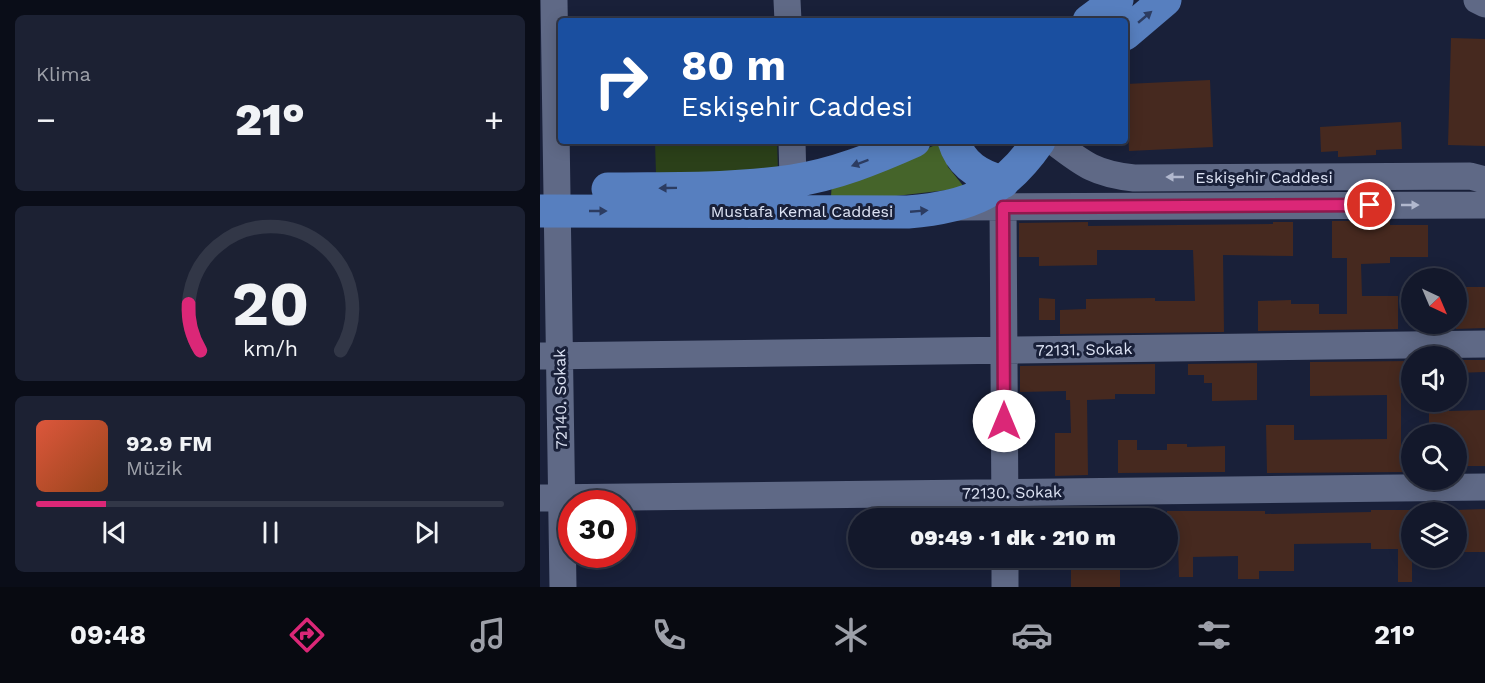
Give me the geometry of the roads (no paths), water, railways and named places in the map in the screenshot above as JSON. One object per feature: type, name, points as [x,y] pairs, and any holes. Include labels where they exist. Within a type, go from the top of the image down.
[{"type":"main road","points":[[1093,18],[1117,0]]},
{"type":"main road","points":[[1128,31],[1165,0]]},
{"type":"main road","name":"Mustafa Kemal Caddesi","points":[[549,201],[793,181],[851,166],[906,144]]},
{"type":"main road","points":[[955,144],[956,149],[972,169],[1003,194]]},
{"type":"main road","name":"Mustafa Kemal Caddesi","points":[[549,201],[908,212],[953,207],[991,190],[1003,194],[1037,144]]},
{"type":"street","name":"72140. Sokak","points":[[554,0],[549,201],[551,498],[563,587]]},
{"type":"street","points":[[788,0],[788,18]]},
{"type":"street","points":[[1477,0],[1485,4]]},
{"type":"street","points":[[792,144],[793,181]]},
{"type":"street","name":"Eskişehir Caddesi","points":[[1057,144],[1083,164],[1100,172],[1117,176],[1470,176],[1485,180]]},
{"type":"street","points":[[1003,194],[1005,508]]},
{"type":"street","name":"Eskişehir Caddesi","points":[[1003,194],[1485,205]]},
{"type":"street","name":"72131. Sokak","points":[[550,356],[1485,344]]},
{"type":"street","name":"72130. Sokak","points":[[551,498],[1485,486]]},
{"type":"street","points":[[1005,568],[1005,587]]}]
